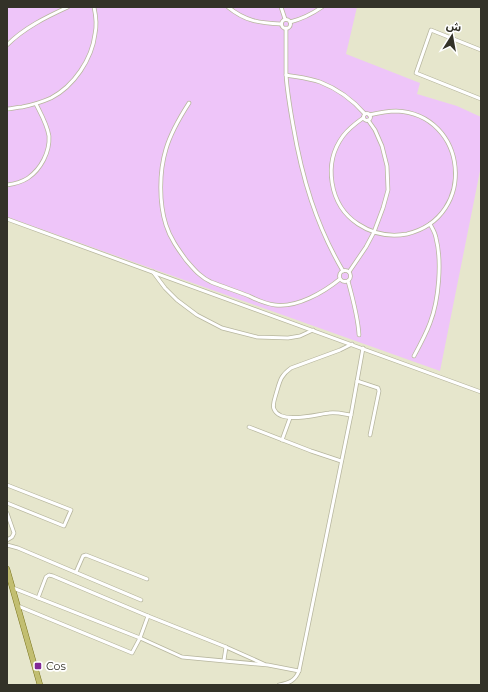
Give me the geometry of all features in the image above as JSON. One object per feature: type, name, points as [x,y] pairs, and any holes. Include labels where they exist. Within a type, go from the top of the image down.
[{"type":"main road","points":[[7,569],[40,685]]},
{"type":"street","points":[[7,45],[22,32],[40,20],[68,7]]},
{"type":"street","points":[[7,109],[36,104],[52,97],[65,88],[77,75],[85,64],[91,51],[95,34],[96,20],[94,7]]},
{"type":"street","points":[[228,7],[247,19],[259,22],[281,24],[286,28]]},
{"type":"street","points":[[281,7],[285,19],[290,22]]},
{"type":"street","points":[[322,7],[306,17],[290,22],[289,26],[286,28],[286,75],[295,139],[312,205],[331,251],[343,271]]},
{"type":"street","points":[[281,24],[285,19]]},
{"type":"street","points":[[481,50],[431,30],[416,73],[481,99]]},
{"type":"street","points":[[286,75],[318,81],[337,89],[354,102],[364,116],[364,119],[368,120],[375,130],[382,146],[387,166],[388,190],[386,200],[374,232],[350,272],[351,276],[348,281],[353,299],[359,335]]},
{"type":"street","points":[[190,103],[179,120],[166,148],[161,174],[166,225],[178,251],[191,266],[205,279],[268,304],[281,306],[304,300],[325,290],[340,279],[340,274],[343,271]]},
{"type":"street","points":[[7,185],[15,184],[27,179],[36,171],[43,161],[48,148],[49,137],[47,128],[36,104]]},
{"type":"street","points":[[389,111],[407,112],[416,115],[435,126],[449,144],[456,170],[452,196],[445,208],[436,218],[430,224],[421,229],[403,235],[374,232],[356,223],[349,217],[338,201],[334,192],[331,173],[334,153],[343,136],[349,129],[368,113],[370,115],[389,111]]},
{"type":"street","points":[[368,120],[370,115]]},
{"type":"street","points":[[7,219],[481,392]]},
{"type":"street","points":[[414,356],[431,321],[438,291],[438,247],[434,230],[430,224]]},
{"type":"street","points":[[343,271],[350,272]]},
{"type":"street","points":[[153,272],[165,288],[177,300],[197,315],[222,328],[257,337],[272,338],[300,336],[313,330]]},
{"type":"street","points":[[340,279],[344,282],[348,281]]},
{"type":"street","points":[[351,416],[331,413],[290,418],[279,414],[275,411],[274,407],[276,395],[283,375],[292,368],[352,344]]},
{"type":"street","points":[[279,685],[289,683],[294,680],[299,671],[351,416],[363,348]]},
{"type":"street","points":[[357,381],[375,386],[379,391],[370,435]]},
{"type":"street","points":[[282,440],[290,418]]},
{"type":"street","points":[[249,427],[341,462]]},
{"type":"street","points":[[7,485],[71,510],[64,526],[7,503]]},
{"type":"street","points":[[7,513],[14,533],[12,537],[7,540]]},
{"type":"street","points":[[7,545],[18,548],[141,600]]},
{"type":"street","points":[[76,572],[83,556],[86,555],[147,579]]},
{"type":"street","points":[[38,598],[46,577],[49,575],[53,576],[268,665]]},
{"type":"street","points":[[13,588],[140,638],[182,657],[268,665],[299,671]]},
{"type":"street","points":[[18,606],[132,653],[140,638],[148,616]]},
{"type":"street","points":[[224,660],[226,647]]},
{"type":"shaded area","points":[[7,7],[357,7],[346,54],[420,83],[417,94],[457,106],[481,117],[481,166],[440,371],[7,217]]},
{"type":"place","name":"Cos","points":[[38,666]]}]
